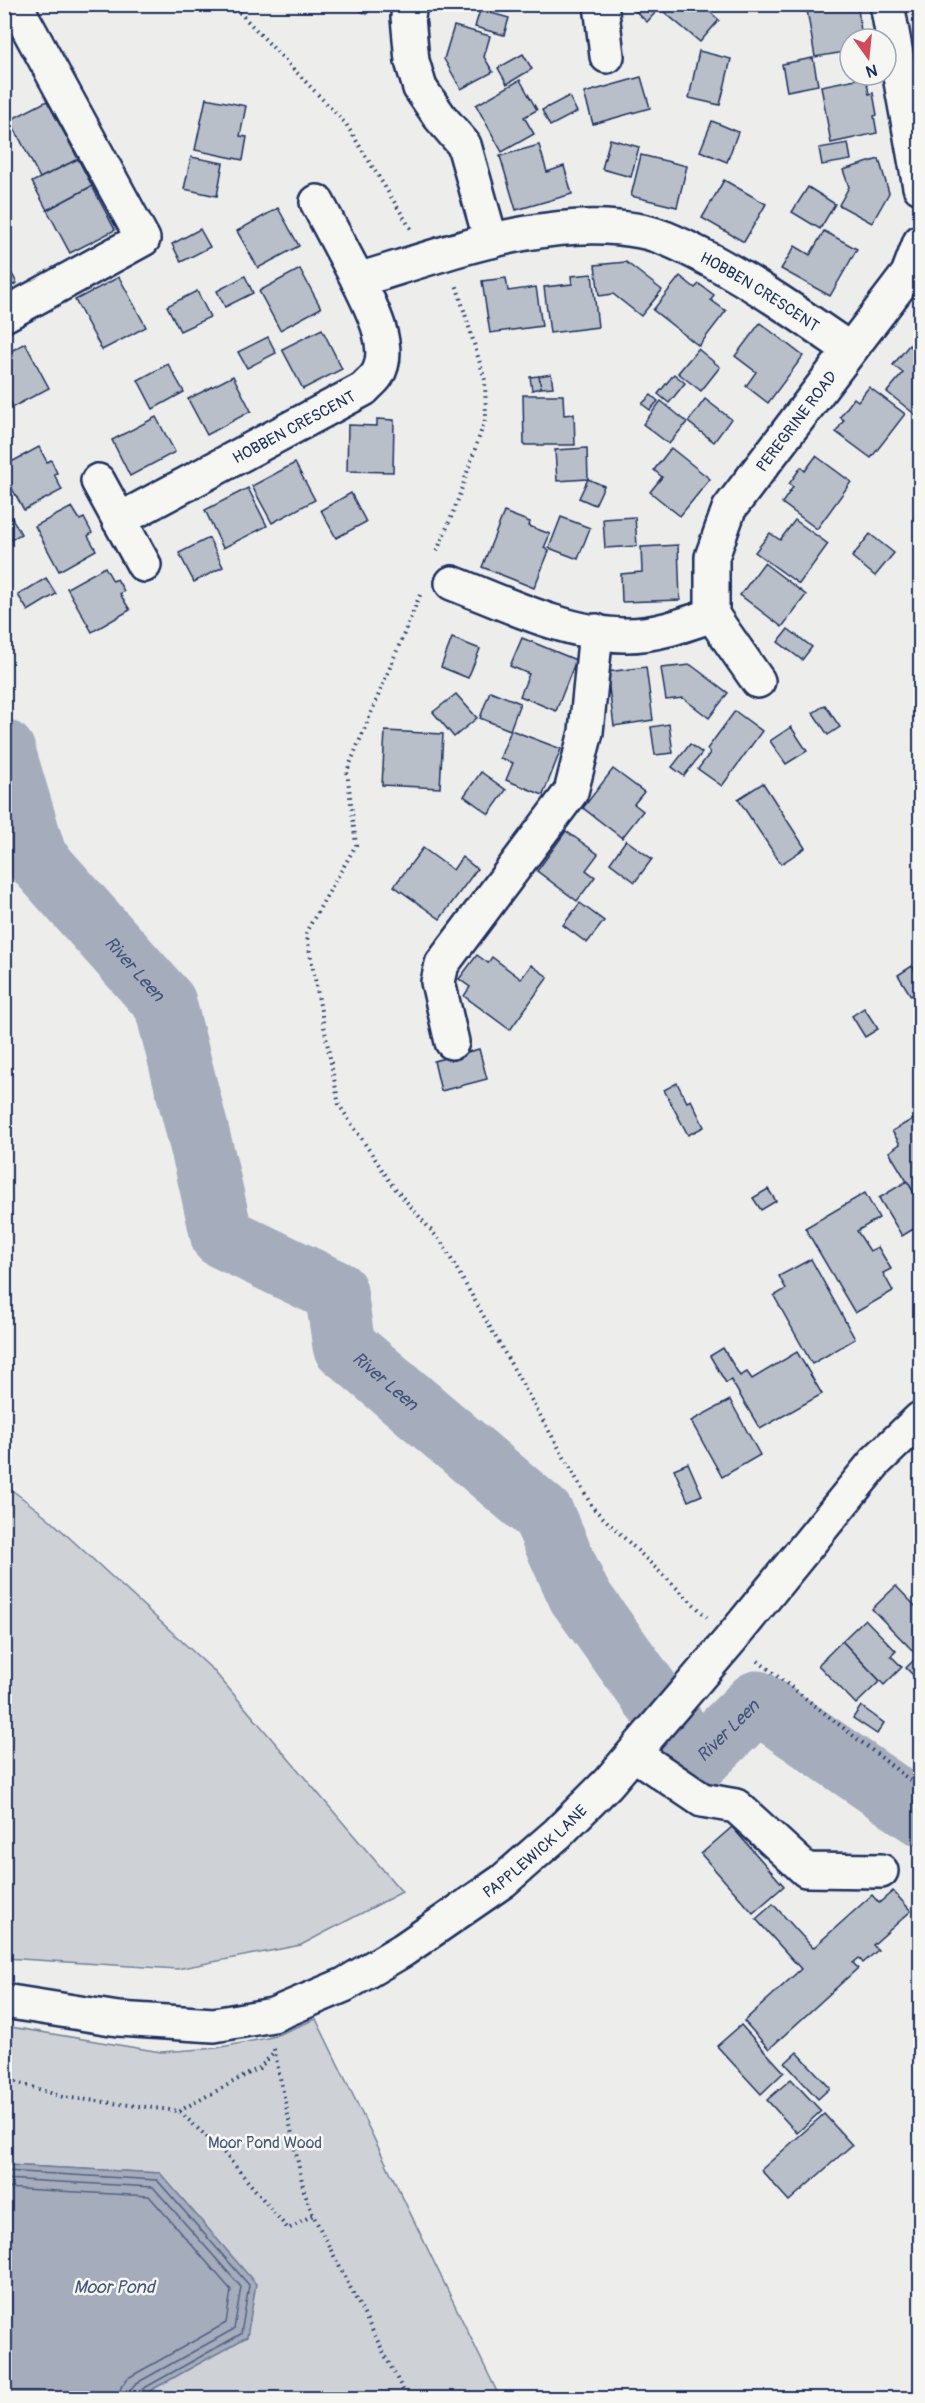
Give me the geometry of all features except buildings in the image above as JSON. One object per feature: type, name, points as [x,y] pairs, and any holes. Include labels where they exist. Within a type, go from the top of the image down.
[{"type":"street","points":[[4,315],[143,239],[15,4]]},
{"type":"street","points":[[410,4],[408,17],[411,61],[420,88],[440,117],[464,145],[491,241]]},
{"type":"street","points":[[602,4],[607,56]]},
{"type":"street","points":[[888,4],[916,132],[921,187]]},
{"type":"street","name":"HOBBEN CRESCENT","points":[[120,520],[364,389],[378,374],[383,354],[380,334],[358,280],[317,202]]},
{"type":"street","name":"HOBBEN CRESCENT","points":[[358,280],[491,241],[527,233],[607,226],[643,231],[682,245],[762,289],[849,348]]},
{"type":"street","name":"PEREGRINE ROAD","points":[[712,615],[712,557],[729,509],[849,348],[908,274],[921,242]]},
{"type":"street","points":[[98,481],[144,565]]},
{"type":"street","points":[[436,579],[538,617],[585,629],[623,635],[670,629],[712,615],[758,681]]},
{"type":"street","points":[[452,1042],[438,982],[442,964],[571,792],[586,732],[585,629]]},
{"type":"street","name":"PAPPLEWICK LANE","points":[[4,2001],[118,2019],[214,2025],[273,2015],[344,1985],[403,1950],[503,1881],[558,1833],[634,1754],[875,1462],[921,1419]]},
{"type":"street","points":[[634,1754],[702,1800],[736,1806],[806,1870],[881,1871]]},
{"type":"path","points":[[210,4],[240,13],[346,124],[414,233],[435,257],[485,380],[486,417],[455,508],[436,579],[347,771],[356,845],[306,932],[339,1105],[393,1186],[442,1243],[593,1508],[731,1639],[921,1788]]},
{"type":"path","points":[[273,2015],[272,2037],[304,2191],[313,2215],[407,2398]]},
{"type":"path","points":[[4,2078],[63,2097],[179,2111],[259,2068],[275,2052]]},
{"type":"path","points":[[179,2111],[225,2154],[288,2229],[313,2215]]},
{"type":"green space","points":[[4,1484],[47,1517],[213,1670],[402,1892],[301,1945],[177,1969],[5,1958]]},
{"type":"green space","name":"Moor Pond Wood","points":[[316,2019],[500,2398],[137,2398],[246,2337],[160,2173],[5,2165],[4,2026],[161,2052],[217,2048],[272,2037]]},
{"type":"water","name":"Moor Pond","points":[[5,2165],[160,2173],[256,2284],[247,2337],[137,2398],[5,2398]]},
{"type":"waterway","name":"River Leen","points":[[4,751],[36,858],[165,1003],[222,1237],[336,1292],[344,1346],[543,1515],[579,1595],[698,1760],[757,1702],[920,1814]]}]
